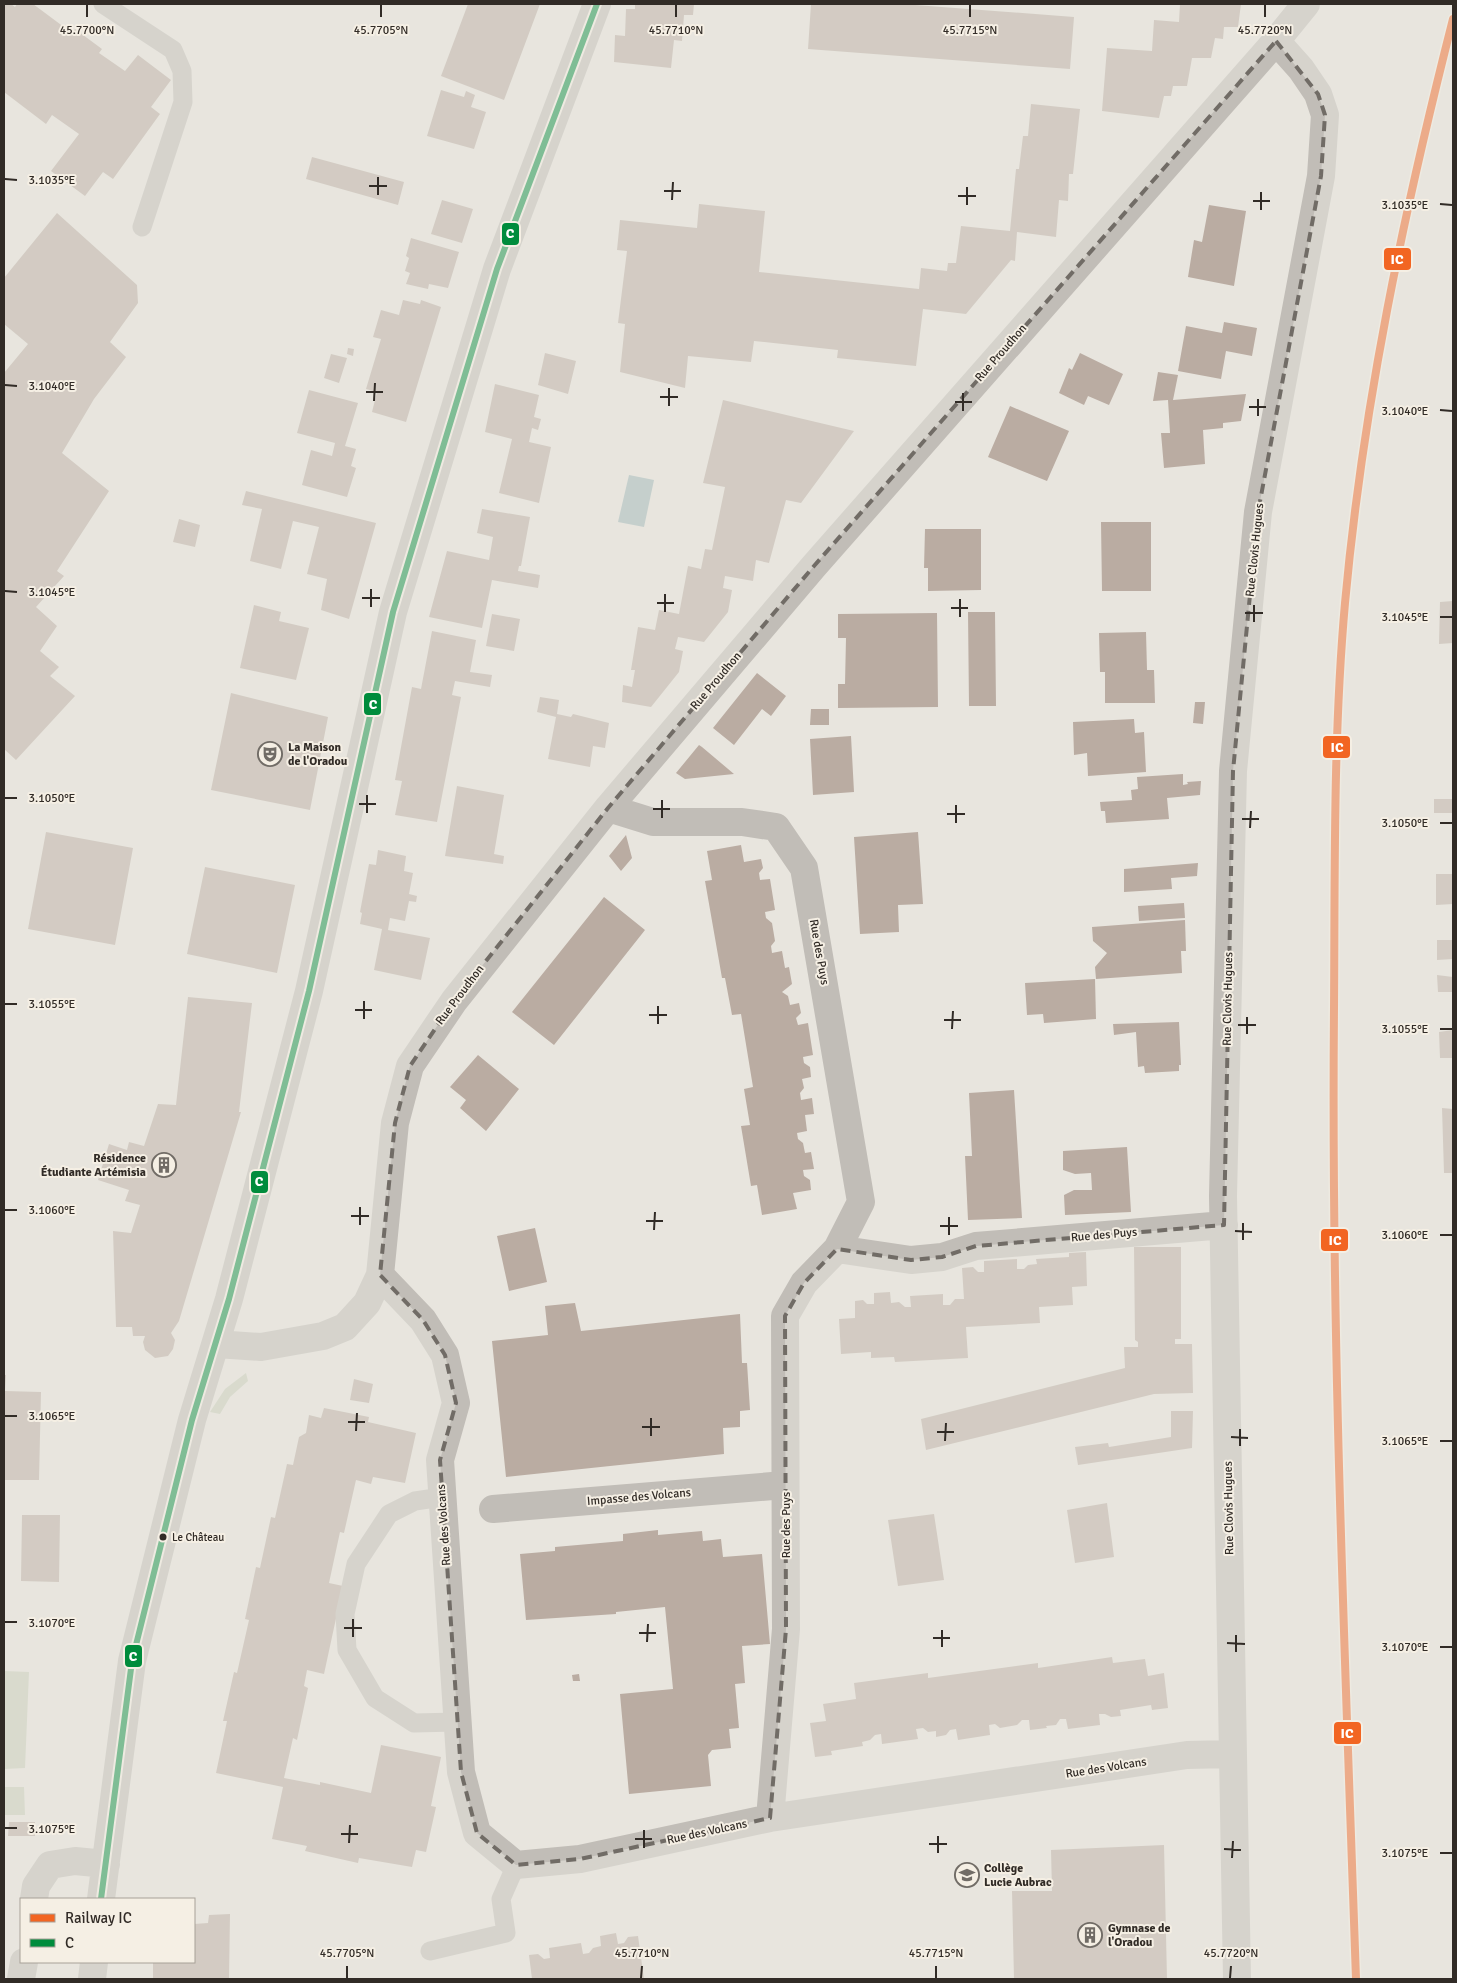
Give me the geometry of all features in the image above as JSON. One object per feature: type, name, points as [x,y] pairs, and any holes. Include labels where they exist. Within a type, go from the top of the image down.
[{"type":"street","points":[[101,1898],[132,1661],[192,1420],[216,1344],[309,991],[393,612],[497,269],[597,4]]},
{"type":"street","name":"Rue Proudhon","points":[[216,1344],[261,1347],[323,1336],[345,1327],[367,1303],[380,1275],[395,1122],[410,1066],[454,1001],[608,808],[814,566],[1276,41],[1306,4]]},
{"type":"street","name":"Rue Clovis Hugues","points":[[1237,1979],[1224,1225],[1233,771],[1258,512],[1321,176],[1325,114],[1314,88],[1301,69],[1276,41]]},
{"type":"street","name":"Rue des Puys","points":[[608,808],[653,822],[742,822],[776,827],[804,868],[861,1202],[837,1249],[804,1284],[785,1316],[786,1628],[770,1818]]},
{"type":"street","name":"Rue des Puys","points":[[837,1249],[911,1260],[942,1257],[976,1246],[1224,1225]]},
{"type":"street","name":"Rue des Volcans","points":[[380,1275],[422,1320],[446,1356],[456,1403],[440,1460],[461,1772],[477,1833],[516,1864],[580,1859],[770,1818],[1187,1756],[1232,1754]]},
{"type":"street","name":"Impasse des Volcans","points":[[493,1509],[785,1485]]},
{"type":"street","points":[[34,1898],[36,1886],[50,1865],[75,1860],[106,1864]]},
{"type":"street","points":[[21,1979],[24,1963]]},
{"type":"street","points":[[92,1979],[94,1963]]},
{"type":"lane","points":[[104,4],[173,50],[182,71],[183,102],[142,228]]},
{"type":"lane","points":[[442,1497],[415,1501],[389,1514],[356,1564],[345,1614],[347,1650],[375,1698],[414,1723],[457,1722]]},
{"type":"lane","points":[[430,1951],[506,1933],[501,1899],[516,1864]]},
{"type":"highlighted area","points":[[1276,41],[1318,94],[1325,115],[1321,176],[1258,512],[1233,771],[1224,1225],[976,1246],[942,1257],[911,1260],[837,1249],[804,1283],[785,1316],[786,1629],[770,1818],[580,1859],[516,1865],[477,1833],[461,1772],[440,1460],[456,1403],[445,1355],[423,1320],[380,1275],[395,1123],[410,1066],[454,1001],[608,808],[814,566]]},
{"type":"green space","points":[[246,1373],[248,1381],[230,1397],[220,1414],[210,1412],[225,1389]]},
{"type":"green space","points":[[4,1671],[29,1672],[25,1768],[4,1769]]},
{"type":"green space","points":[[4,1787],[24,1787],[25,1815],[4,1815]]},
{"type":"water","points":[[629,475],[654,480],[644,527],[618,522]]},
{"type":"building","points":[[4,4],[11,4],[15,7],[17,4],[33,4],[72,33],[75,29],[102,49],[99,53],[125,71],[138,55],[171,80],[151,107],[160,114],[113,179],[103,172],[85,196],[51,171],[79,134],[52,115],[46,124],[4,92]]},
{"type":"building","points":[[468,4],[540,4],[504,100],[441,76]]},
{"type":"building","points":[[635,4],[694,4],[693,15],[684,15],[682,41],[674,40],[671,68],[614,62],[615,35],[625,36],[626,9],[635,9]]},
{"type":"building","points":[[811,4],[902,4],[1074,17],[1070,69],[808,49]]},
{"type":"building","points":[[1180,4],[1241,4],[1238,27],[1224,27],[1223,39],[1215,38],[1211,58],[1192,58],[1187,86],[1173,86],[1171,96],[1164,96],[1159,118],[1102,111],[1107,48],[1152,51],[1154,20],[1179,22]]},
{"type":"building","points":[[441,90],[464,97],[466,91],[475,95],[471,107],[486,112],[474,149],[427,136]]},
{"type":"building","points":[[1031,104],[1080,109],[1073,174],[1069,174],[1068,201],[1059,200],[1056,237],[1017,232],[1015,261],[1011,260],[966,314],[923,309],[916,366],[837,358],[838,350],[754,341],[751,362],[688,356],[685,388],[620,372],[625,324],[618,323],[627,251],[617,250],[620,220],[697,228],[699,204],[765,211],[759,272],[919,289],[921,268],[947,271],[948,263],[956,263],[961,226],[1010,231],[1016,169],[1019,169],[1023,136],[1028,136]]},
{"type":"building","points":[[312,157],[404,182],[398,205],[306,179]]},
{"type":"building","points":[[442,200],[473,209],[462,243],[431,234]]},
{"type":"building","points":[[1209,205],[1246,211],[1234,286],[1188,277],[1194,240],[1202,242]]},
{"type":"building","points":[[57,213],[137,285],[138,303],[110,342],[126,357],[94,399],[62,453],[109,491],[57,571],[64,576],[36,607],[57,626],[40,651],[59,667],[50,676],[75,696],[16,760],[4,749],[4,373],[28,344],[4,324],[4,278]]},
{"type":"building","points":[[411,238],[459,252],[448,288],[429,284],[428,289],[406,284],[410,273],[405,271],[409,258],[406,256]]},
{"type":"building","points":[[403,300],[420,304],[421,300],[441,307],[406,422],[372,412],[377,392],[366,389],[381,339],[373,337],[381,310],[399,315]]},
{"type":"building","points":[[1224,322],[1257,328],[1252,356],[1226,351],[1221,379],[1178,371],[1186,326],[1222,333]]},
{"type":"building","points":[[348,348],[354,349],[353,356],[347,354]]},
{"type":"building","points":[[545,353],[576,361],[568,394],[538,385]]},
{"type":"building","points":[[1080,353],[1123,374],[1109,405],[1088,396],[1084,405],[1059,393],[1069,368],[1072,370]]},
{"type":"building","points":[[331,354],[347,358],[339,383],[324,378]]},
{"type":"building","points":[[1158,372],[1178,375],[1173,400],[1246,394],[1241,421],[1223,423],[1223,428],[1203,430],[1205,464],[1164,468],[1161,433],[1170,433],[1168,400],[1153,401]]},
{"type":"building","points":[[495,384],[539,395],[534,417],[541,419],[538,430],[532,428],[529,442],[551,447],[539,503],[499,493],[512,439],[485,432]]},
{"type":"building","points":[[309,390],[358,403],[345,446],[356,449],[351,466],[356,468],[347,497],[302,485],[311,450],[332,456],[335,443],[297,433]]},
{"type":"building","points":[[723,400],[854,431],[801,503],[786,500],[769,563],[756,560],[753,581],[725,576],[723,588],[732,590],[728,612],[704,642],[678,637],[675,649],[683,651],[679,672],[651,707],[622,702],[623,685],[632,687],[635,670],[631,670],[638,627],[655,630],[659,610],[679,614],[688,566],[701,569],[705,549],[712,550],[725,487],[703,483]]},
{"type":"building","points":[[1010,406],[1069,431],[1047,481],[988,457]]},
{"type":"building","points":[[246,491],[376,523],[349,619],[321,610],[327,579],[307,574],[319,527],[293,521],[281,569],[250,561],[262,509],[242,505]]},
{"type":"building","points":[[482,509],[530,517],[521,566],[519,566],[518,571],[540,575],[538,588],[492,580],[482,628],[429,617],[447,551],[489,560],[493,537],[477,533]]},
{"type":"building","points":[[179,519],[200,525],[195,547],[173,542]]},
{"type":"building","points":[[1101,522],[1151,522],[1151,591],[1102,591]]},
{"type":"building","points":[[925,529],[981,529],[981,590],[928,591],[928,568],[924,568]]},
{"type":"building","points":[[1453,601],[1453,643],[1439,644],[1440,602]]},
{"type":"building","points":[[254,605],[281,612],[279,621],[309,628],[296,680],[240,668]]},
{"type":"building","points":[[968,612],[995,612],[996,706],[969,706]]},
{"type":"building","points":[[937,613],[938,707],[838,708],[838,684],[845,684],[846,638],[838,638],[838,614]]},
{"type":"building","points":[[492,614],[520,619],[514,651],[486,646]]},
{"type":"building","points":[[432,631],[476,640],[470,672],[492,675],[490,687],[455,681],[452,695],[461,697],[437,822],[395,815],[402,781],[395,780],[412,687],[421,689]]},
{"type":"building","points":[[1146,632],[1147,670],[1154,670],[1155,703],[1105,703],[1105,672],[1100,672],[1099,633]]},
{"type":"building","points":[[757,673],[786,696],[771,716],[762,709],[734,745],[713,728]]},
{"type":"building","name":"La Maison de l'Oradou","points":[[231,693],[328,717],[310,810],[211,790]]},
{"type":"building","points":[[540,697],[559,700],[557,714],[571,717],[573,714],[609,723],[605,748],[593,746],[590,767],[548,759],[556,717],[537,712]]},
{"type":"building","points":[[1195,702],[1205,702],[1203,724],[1193,723]]},
{"type":"building","points":[[811,709],[829,709],[829,725],[810,725]]},
{"type":"building","points":[[1134,719],[1135,733],[1144,732],[1146,772],[1088,776],[1087,753],[1074,755],[1073,722]]},
{"type":"building","points":[[851,736],[854,792],[813,795],[810,739]]},
{"type":"building","points":[[699,745],[734,774],[685,779],[676,773]]},
{"type":"building","points":[[1183,774],[1183,785],[1188,784],[1187,782],[1201,781],[1200,795],[1167,798],[1169,819],[1106,823],[1105,811],[1101,811],[1100,802],[1132,800],[1131,790],[1138,789],[1137,777]]},
{"type":"building","points":[[457,786],[504,795],[494,854],[504,856],[503,864],[445,856]]},
{"type":"building","points":[[1434,799],[1453,799],[1453,813],[1434,813]]},
{"type":"building","points":[[46,832],[133,848],[115,945],[28,929]]},
{"type":"building","points":[[918,832],[923,904],[898,905],[899,932],[860,934],[854,837]]},
{"type":"building","points":[[626,835],[632,858],[621,871],[609,856]]},
{"type":"building","points":[[741,845],[744,862],[761,859],[763,868],[759,873],[760,880],[770,879],[775,910],[765,912],[766,918],[772,923],[775,941],[771,946],[772,953],[782,951],[785,968],[789,967],[792,984],[782,992],[788,996],[790,1005],[799,1003],[801,1013],[796,1018],[798,1025],[808,1023],[813,1055],[803,1057],[804,1063],[810,1067],[811,1077],[802,1079],[804,1088],[800,1093],[801,1100],[812,1098],[814,1114],[805,1115],[807,1131],[797,1133],[798,1139],[803,1143],[805,1153],[811,1152],[814,1169],[803,1170],[804,1176],[810,1180],[811,1190],[793,1193],[797,1209],[762,1215],[757,1185],[751,1186],[741,1126],[750,1125],[744,1089],[753,1087],[741,1014],[732,1015],[725,978],[722,978],[705,881],[712,880],[707,851]]},
{"type":"building","points":[[378,850],[406,856],[404,871],[413,873],[409,894],[417,896],[416,902],[409,901],[405,921],[390,918],[388,930],[430,938],[421,980],[374,970],[382,929],[360,924],[362,913],[360,912],[369,864],[376,865]]},
{"type":"building","points":[[1198,863],[1197,876],[1171,878],[1172,889],[1124,892],[1124,869]]},
{"type":"building","points":[[205,867],[295,885],[277,973],[187,954]]},
{"type":"building","points":[[1436,874],[1453,874],[1453,904],[1436,905]]},
{"type":"building","points":[[604,897],[645,930],[554,1045],[512,1012]]},
{"type":"building","points":[[1184,903],[1185,918],[1139,921],[1138,906]]},
{"type":"building","points":[[1185,920],[1186,951],[1181,951],[1182,973],[1096,979],[1095,967],[1107,953],[1093,941],[1092,927]]},
{"type":"building","points":[[1437,940],[1453,940],[1453,959],[1437,960]]},
{"type":"building","points":[[1437,975],[1453,977],[1453,992],[1438,992]]},
{"type":"building","points":[[1095,979],[1096,1019],[1044,1023],[1043,1014],[1027,1015],[1025,983]]},
{"type":"building","points":[[188,997],[252,1003],[239,1112],[241,1112],[179,1321],[171,1333],[175,1340],[173,1349],[168,1356],[155,1358],[145,1350],[143,1342],[145,1336],[133,1336],[132,1327],[116,1327],[113,1231],[131,1233],[140,1205],[125,1201],[129,1190],[98,1180],[109,1144],[127,1150],[129,1142],[144,1146],[158,1104],[176,1105]]},
{"type":"building","points":[[1179,1022],[1181,1065],[1179,1065],[1179,1071],[1145,1073],[1144,1066],[1138,1067],[1136,1032],[1114,1035],[1113,1024]]},
{"type":"building","points":[[1453,1030],[1453,1058],[1440,1058],[1439,1032]]},
{"type":"building","points":[[478,1055],[519,1089],[486,1131],[460,1108],[466,1100],[450,1087]]},
{"type":"building","points":[[1014,1090],[1022,1218],[968,1220],[965,1156],[972,1156],[969,1093]]},
{"type":"building","points":[[1442,1108],[1453,1109],[1453,1173],[1444,1173]]},
{"type":"building","points":[[1127,1147],[1131,1212],[1065,1215],[1064,1195],[1074,1190],[1092,1190],[1091,1173],[1075,1174],[1063,1170],[1063,1151]]},
{"type":"building","points":[[535,1228],[547,1282],[509,1291],[497,1236]]},
{"type":"building","points":[[1134,1247],[1181,1247],[1181,1339],[1175,1339],[1175,1344],[1192,1344],[1193,1393],[1154,1394],[926,1450],[921,1419],[1125,1368],[1124,1347],[1138,1347],[1138,1342],[1135,1340]]},
{"type":"building","points":[[1086,1252],[1087,1286],[1072,1287],[1073,1305],[1039,1307],[1040,1323],[966,1327],[968,1358],[895,1362],[894,1357],[871,1358],[871,1352],[841,1354],[839,1319],[855,1318],[855,1301],[863,1300],[867,1304],[874,1304],[874,1293],[890,1292],[891,1303],[899,1302],[905,1307],[911,1307],[910,1296],[943,1294],[943,1305],[950,1305],[955,1299],[964,1299],[962,1268],[973,1267],[978,1272],[984,1272],[984,1261],[1017,1259],[1017,1269],[1024,1269],[1028,1265],[1037,1264],[1036,1259],[1069,1257],[1069,1253]]},
{"type":"building","points":[[575,1303],[581,1331],[740,1314],[742,1363],[747,1363],[750,1410],[740,1411],[740,1427],[723,1428],[724,1454],[506,1477],[492,1341],[548,1335],[545,1306]]},
{"type":"building","points":[[4,1375],[6,1375],[5,1391],[41,1392],[39,1480],[4,1480]]},
{"type":"building","points":[[354,1379],[373,1384],[369,1403],[350,1400]]},
{"type":"building","points":[[324,1408],[369,1417],[368,1422],[416,1433],[405,1483],[373,1477],[371,1484],[356,1480],[344,1533],[340,1532],[329,1583],[343,1586],[324,1674],[307,1670],[304,1686],[308,1688],[297,1740],[293,1738],[284,1778],[320,1785],[320,1782],[371,1793],[381,1745],[441,1757],[431,1806],[436,1807],[426,1852],[416,1850],[412,1867],[359,1858],[358,1863],[305,1851],[307,1846],[272,1839],[283,1787],[216,1773],[227,1721],[223,1721],[234,1672],[237,1673],[249,1620],[245,1619],[256,1567],[260,1568],[271,1517],[275,1518],[287,1464],[293,1465],[299,1437],[306,1433],[309,1415],[321,1418]]},
{"type":"building","points":[[1171,1411],[1193,1411],[1192,1448],[1078,1465],[1075,1447],[1108,1443],[1109,1447],[1171,1437]]},
{"type":"building","points":[[1107,1503],[1114,1557],[1075,1563],[1067,1510]]},
{"type":"building","points":[[934,1514],[944,1580],[898,1586],[888,1520]]},
{"type":"building","points":[[22,1515],[60,1515],[59,1582],[21,1581]]},
{"type":"building","points":[[658,1530],[658,1535],[702,1531],[703,1541],[721,1539],[723,1557],[762,1554],[770,1644],[742,1646],[745,1683],[735,1684],[739,1728],[729,1729],[731,1748],[712,1750],[708,1755],[711,1786],[629,1794],[620,1694],[673,1689],[665,1607],[616,1612],[616,1614],[526,1620],[520,1554],[555,1551],[555,1547],[623,1541],[623,1534]]},
{"type":"building","points":[[1112,1657],[1113,1663],[1145,1659],[1148,1676],[1164,1673],[1168,1708],[1152,1710],[1151,1705],[1120,1710],[1121,1716],[1111,1717],[1099,1714],[1100,1725],[1068,1729],[1066,1719],[1060,1719],[1056,1725],[1046,1726],[1047,1728],[1030,1730],[1029,1720],[1022,1720],[1017,1725],[1000,1728],[995,1724],[989,1725],[990,1735],[958,1740],[956,1729],[950,1730],[946,1735],[936,1737],[936,1731],[928,1732],[923,1728],[916,1729],[918,1739],[882,1744],[881,1734],[875,1735],[870,1740],[862,1742],[863,1746],[831,1751],[832,1755],[815,1757],[810,1723],[826,1721],[823,1704],[856,1699],[854,1683],[928,1673],[928,1678],[1038,1663],[1038,1668]]},
{"type":"building","points":[[579,1674],[580,1681],[573,1681],[572,1675]]},
{"type":"building","points":[[9,1822],[35,1822],[35,1836],[8,1836]]},
{"type":"building","name":"Gymnase de l'Oradou","points":[[1164,1845],[1167,1979],[1014,1979],[1012,1891],[1052,1891],[1051,1850]]},
{"type":"building","points":[[230,1914],[229,1979],[153,1979],[153,1963],[195,1963],[195,1924],[208,1923],[209,1915]]},
{"type":"building","points":[[616,1933],[618,1944],[624,1943],[628,1937],[638,1936],[644,1979],[532,1979],[529,1955],[538,1954],[544,1959],[550,1958],[549,1948],[581,1943],[583,1954],[589,1953],[593,1948],[601,1946],[600,1936]]},
{"type":"rail line","name":"IC","points":[[1356,1979],[1343,1615],[1335,1251],[1335,856],[1338,704],[1345,603],[1353,529],[1374,382],[1402,236],[1453,19]]},
{"type":"transit line","name":"C","points":[[101,1898],[132,1661],[192,1420],[229,1299],[309,991],[393,612],[497,269],[597,4]]},
{"type":"place","name":"La Maison de l'Oradou","points":[[270,754]]},
{"type":"place","name":"Résidence Étudiante Artémisia","points":[[164,1165]]},
{"type":"place","name":"Le Château","points":[[163,1537]]},
{"type":"place","name":"Collège Lucie Aubrac","points":[[967,1875]]},
{"type":"place","name":"Gymnase de l'Oradou","points":[[1090,1935]]}]
